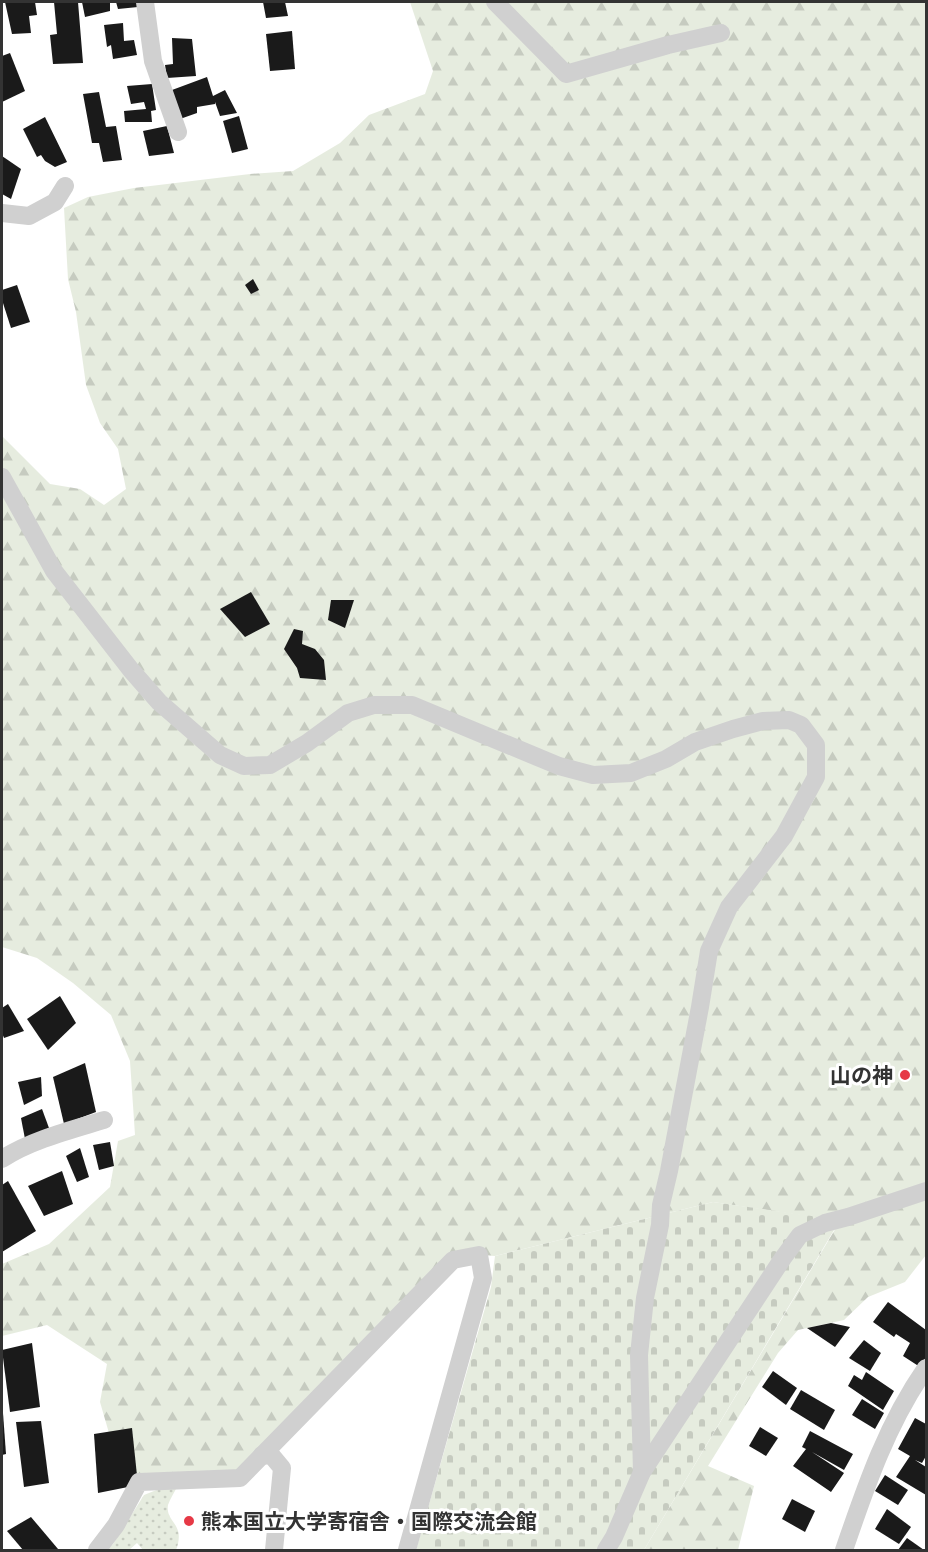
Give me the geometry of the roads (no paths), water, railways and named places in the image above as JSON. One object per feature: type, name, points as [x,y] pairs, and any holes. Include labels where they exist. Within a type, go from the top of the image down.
[{"type":"street","points":[[145,2],[153,61],[178,132]]},
{"type":"street","points":[[495,2],[566,74],[668,45],[721,33]]},
{"type":"street","points":[[2,213],[29,216],[55,202],[65,186]]},
{"type":"street","points":[[2,477],[54,571],[131,670],[159,702],[220,755],[244,766],[270,765],[307,743],[348,713],[374,705],[412,705],[559,766],[593,775],[631,773],[666,759],[695,742],[763,721],[789,720],[801,725],[816,744],[816,777],[784,836],[729,907],[709,951],[645,1298],[639,1355],[642,1472]]},
{"type":"street","points":[[4,1153],[105,1120]]},
{"type":"street","points":[[606,1551],[642,1472],[800,1235],[825,1223],[927,1191]]},
{"type":"street","points":[[97,1551],[116,1525],[139,1482],[240,1478],[453,1260],[479,1255],[483,1278],[406,1551]]},
{"type":"street","points":[[844,1551],[874,1464],[898,1413],[927,1368]]},
{"type":"street","points":[[262,1455],[272,1456],[282,1468],[274,1551]]},
{"type":"place","name":"山の神","points":[[905,1075]]},
{"type":"place","name":"熊本国立大学寄宿舎・国際交流会館","points":[[189,1521]]}]
